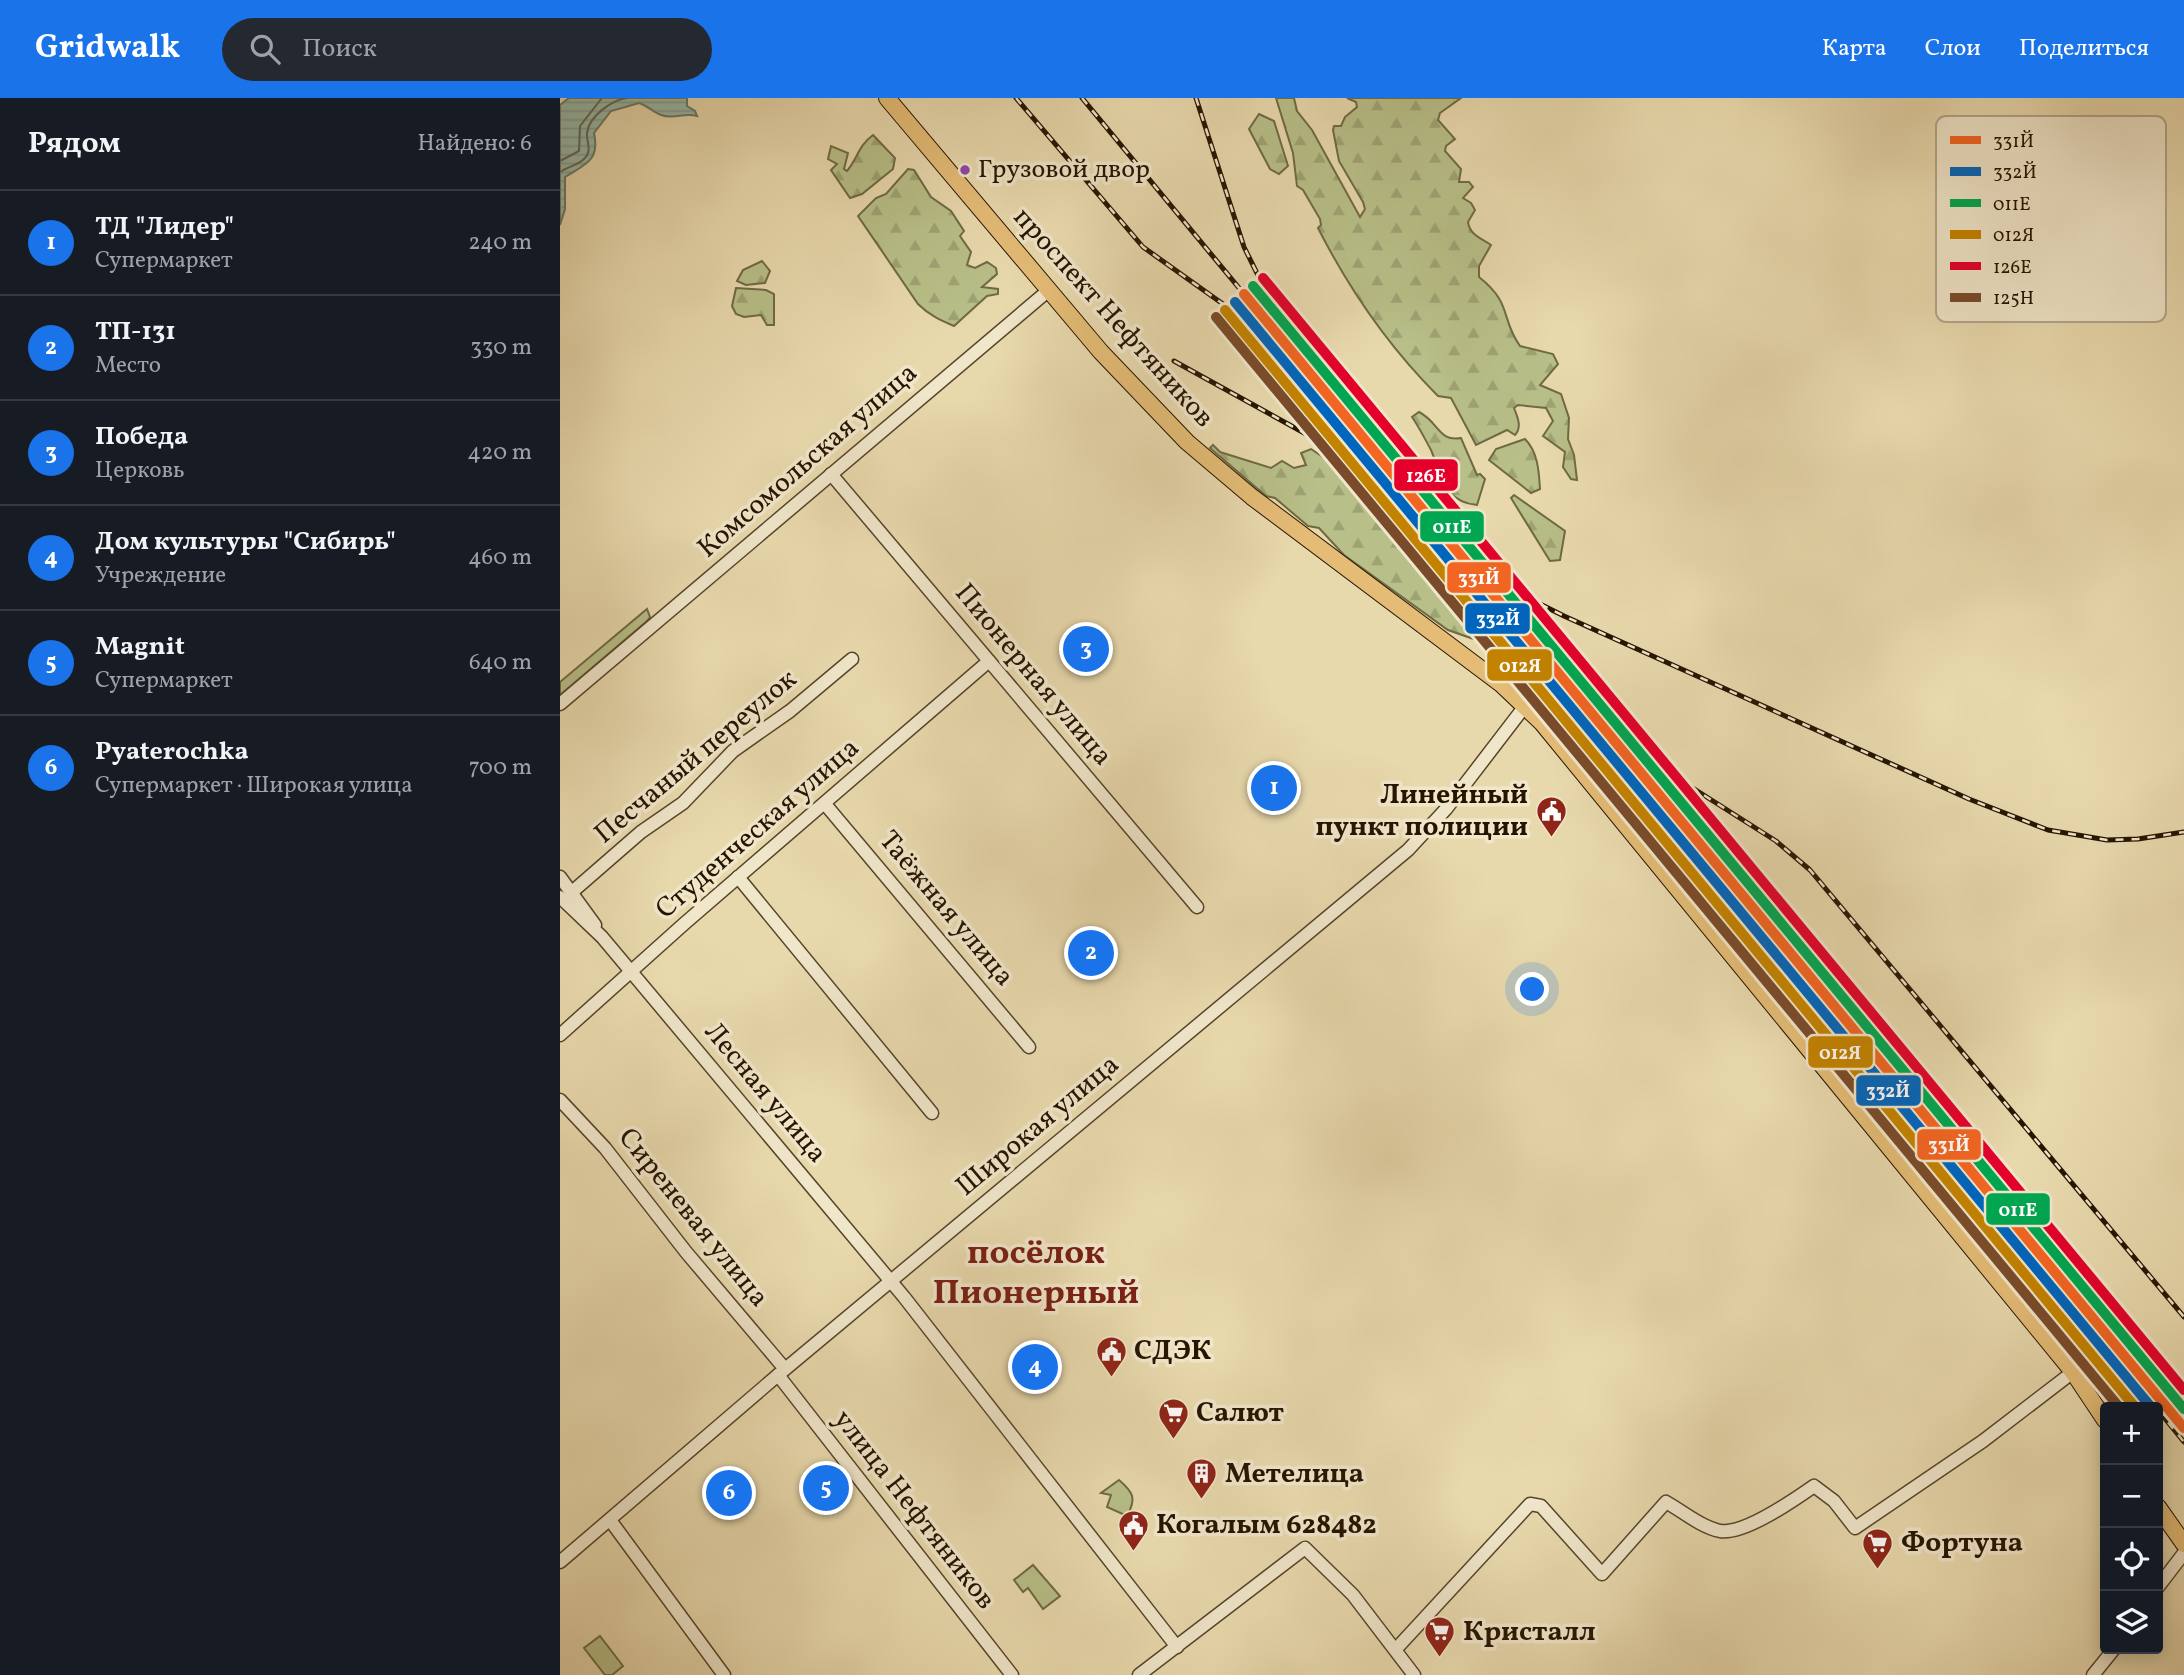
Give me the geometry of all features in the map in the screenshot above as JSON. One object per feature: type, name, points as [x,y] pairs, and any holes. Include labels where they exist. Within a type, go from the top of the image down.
[{"type":"main road","name":"проспект Нефтяников","points":[[887,98],[1136,390],[1209,461],[1525,706],[1569,752],[2073,1372],[2100,1412]]},
{"type":"main road","points":[[2163,1514],[2184,1544]]},
{"type":"street","name":"Комсомольская улица","points":[[560,704],[1049,290]]},
{"type":"street","name":"Пионерная улица","points":[[831,474],[1197,908]]},
{"type":"street","name":"Песчаный переулок","points":[[566,894],[654,821],[683,803],[733,751],[790,711],[852,659]]},
{"type":"street","name":"Студенческая улица","points":[[560,1035],[738,877],[989,661]]},
{"type":"street","name":"Комсомольская улица","points":[[560,713],[600,670]]},
{"type":"street","name":"Широкая улица","points":[[560,1562],[782,1372],[1408,849],[1441,815],[1525,706]]},
{"type":"street","name":"Таёжная улица","points":[[825,804],[1029,1046]]},
{"type":"street","name":"Лесная улица","points":[[560,877],[566,894],[891,1281],[1177,1647]]},
{"type":"street","points":[[738,877],[932,1113]]},
{"type":"street","name":"Сиреневая улица","points":[[560,1100],[605,1148],[782,1372]]},
{"type":"street","name":"улица Нефтяников","points":[[782,1372],[1013,1675]]},
{"type":"street","points":[[1396,1649],[1530,1504],[1541,1506],[1602,1574],[1666,1502],[1709,1527],[1727,1531],[1746,1526],[1814,1486],[1840,1507],[1855,1528],[1983,1441],[2073,1372]]},
{"type":"street","points":[[610,1520],[724,1675]]},
{"type":"street","points":[[1139,1675],[1305,1548],[1340,1580],[1414,1675]]},
{"type":"street","points":[[2163,1580],[2184,1553]]},
{"type":"street","points":[[2093,1675],[2110,1654]]},
{"type":"green space","points":[[1276,98],[1294,98],[1297,111],[1312,130],[1360,217],[1365,209],[1363,202],[1339,161],[1333,130],[1334,126],[1341,126],[1345,117],[1357,107],[1356,102],[1347,98],[1461,98],[1440,113],[1438,120],[1455,139],[1446,146],[1445,151],[1461,169],[1459,182],[1469,182],[1473,187],[1463,198],[1471,203],[1475,210],[1468,222],[1469,227],[1474,234],[1491,245],[1479,266],[1479,277],[1502,303],[1520,346],[1553,354],[1558,364],[1540,385],[1561,394],[1569,418],[1568,439],[1574,455],[1577,480],[1571,479],[1563,467],[1565,452],[1543,436],[1553,421],[1546,408],[1518,405],[1514,408],[1519,426],[1515,435],[1507,430],[1476,445],[1451,398],[1438,396],[1403,358],[1343,273],[1318,228],[1321,225],[1320,219],[1303,190],[1297,186],[1293,153]]},
{"type":"green space","points":[[1259,114],[1274,121],[1288,166],[1279,174],[1270,169],[1249,129]]},
{"type":"green space","points":[[873,135],[895,158],[893,169],[862,194],[850,198],[831,170],[837,164],[828,159],[831,146],[848,153],[844,169],[847,171],[864,143]]},
{"type":"green space","points":[[908,169],[914,170],[931,197],[951,211],[964,231],[960,236],[971,252],[967,265],[975,268],[987,262],[996,268],[997,274],[982,287],[998,289],[998,294],[987,296],[954,326],[935,317],[918,304],[858,216],[876,198],[886,194]]},
{"type":"green space","points":[[762,261],[770,271],[765,283],[746,285],[737,281],[743,270]]},
{"type":"green space","points":[[736,288],[766,290],[774,294],[774,325],[767,325],[761,315],[744,317],[736,314],[732,306]]},
{"type":"green space","points":[[1419,412],[1443,434],[1461,438],[1477,475],[1480,474],[1485,479],[1477,505],[1457,498],[1445,485],[1431,450],[1412,417]]},
{"type":"green space","points":[[1525,439],[1535,456],[1539,476],[1540,489],[1531,493],[1489,460],[1496,449]]},
{"type":"green space","points":[[1213,445],[1220,452],[1271,468],[1282,461],[1294,468],[1306,465],[1301,453],[1311,449],[1351,483],[1363,482],[1388,515],[1423,549],[1509,658],[1500,661],[1494,651],[1482,642],[1448,630],[1344,555],[1319,528],[1308,526],[1275,498],[1266,496],[1210,448]]},
{"type":"green space","points":[[1514,495],[1565,531],[1560,560],[1550,561],[1511,498]]},
{"type":"green space","points":[[647,609],[650,617],[647,621],[560,695],[560,682]]},
{"type":"green space","points":[[1119,1480],[1128,1488],[1133,1500],[1127,1516],[1107,1507],[1111,1495],[1101,1493]]},
{"type":"green space","points":[[1033,1565],[1060,1596],[1043,1609],[1028,1588],[1023,1592],[1014,1580]]},
{"type":"green space","points":[[600,1636],[623,1666],[612,1675],[605,1675],[584,1648]]},
{"type":"water","points":[[569,98],[687,98],[687,106],[695,111],[697,116],[666,116],[639,103],[611,111],[594,133],[595,149],[590,160],[565,177],[565,209],[560,225],[560,105]]},
{"type":"railway","points":[[1016,98],[1143,247],[1251,324]]},
{"type":"railway","points":[[1082,98],[1244,294]]},
{"type":"railway","points":[[1196,98],[1244,247],[1287,334]]},
{"type":"railway","points":[[1174,361],[1353,460],[1388,486],[1424,522],[2152,1402]]},
{"type":"railway","points":[[1322,388],[1369,456]]},
{"type":"railway","points":[[1367,443],[1423,497]]},
{"type":"railway","points":[[1439,516],[1868,1031],[1948,1109],[2156,1364]]},
{"type":"railway","points":[[1490,565],[1536,602],[1564,616],[1969,799],[2048,830],[2107,840],[2138,839],[2184,832]]},
{"type":"railway","points":[[1650,761],[1776,841],[1810,870],[2184,1317]]},
{"type":"railway","points":[[2163,1416],[2184,1442]]},
{"type":"transit line","name":"126Е","points":[[1263,278],[2184,1390]]},
{"type":"transit line","name":"011Е","points":[[1253,286],[2184,1409]]},
{"type":"transit line","name":"331Й","points":[[1244,294],[2184,1428]]},
{"type":"transit line","name":"332Й","points":[[1235,302],[2147,1402]]},
{"type":"transit line","name":"012Я","points":[[1225,310],[2131,1402]]},
{"type":"transit line","name":"125Н","points":[[1216,317],[2115,1402]]},
{"type":"place","name":"Грузовой двор","points":[[965,170]]},
{"type":"place","name":"Победа","points":[[1086,649]]},
{"type":"place","name":"ТД \"Лидер\"","points":[[1274,788]]},
{"type":"place","name":"Линейный пункт полиции","points":[[1551,838]]},
{"type":"place","name":"ТП-131","points":[[1091,953]]},
{"type":"place","name":"Дом культуры \"Сибирь\"","points":[[1035,1367]]},
{"type":"place","name":"СДЭК","points":[[1111,1378]]},
{"type":"place","name":"Салют","points":[[1173,1440]]},
{"type":"place","name":"Magnit","points":[[826,1488]]},
{"type":"place","name":"Pyaterochka","points":[[729,1493]]},
{"type":"place","name":"Метелица","points":[[1202,1501]]},
{"type":"place","name":"Когалым 628482","points":[[1133,1552]]},
{"type":"place","name":"Фортуна","points":[[1878,1570]]},
{"type":"place","name":"Кристалл","points":[[1440,1659]]},
{"type":"district","name":"посёлок Пионерный","points":[[1036,1274]]}]
